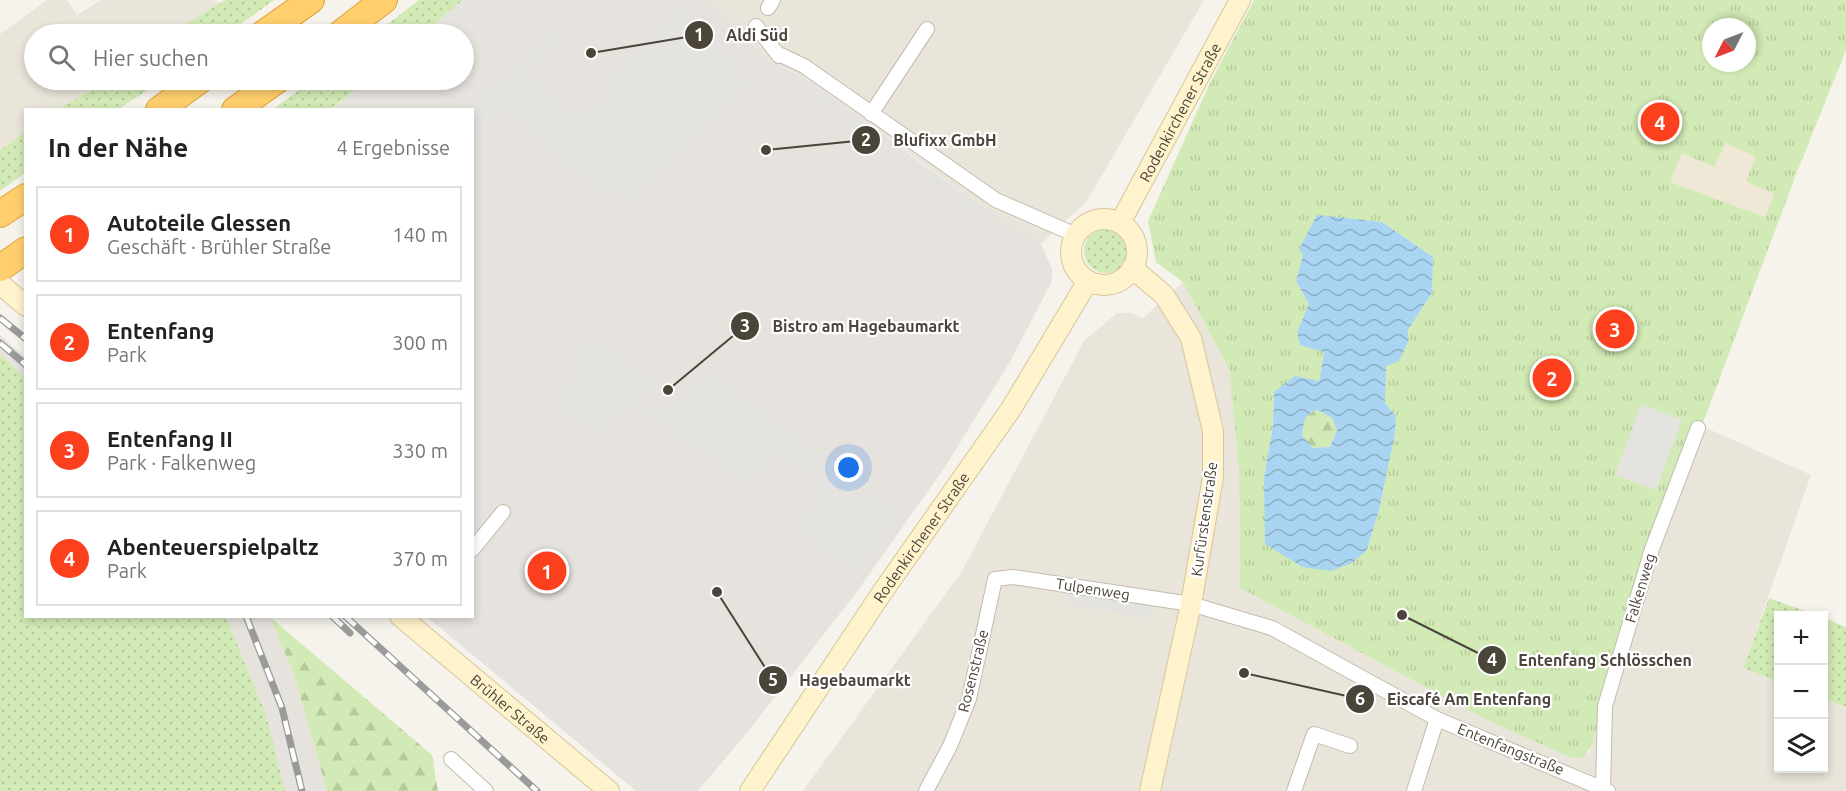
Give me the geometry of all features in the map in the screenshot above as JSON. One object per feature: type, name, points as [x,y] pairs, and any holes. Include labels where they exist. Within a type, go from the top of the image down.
[{"type":"highway","points":[[277,24],[311,0]]},
{"type":"highway","points":[[353,24],[384,0]]},
{"type":"highway","points":[[162,108],[186,90]]},
{"type":"highway","points":[[238,108],[263,90]]},
{"type":"highway","points":[[0,214],[24,199]]},
{"type":"highway","points":[[0,268],[24,251]]},
{"type":"main road","name":"Rodenkirchener Straße","points":[[1120,223],[1240,0]]},
{"type":"main road","points":[[1105,219],[1120,223],[1135,241],[1137,254],[1132,268],[1121,280],[1111,284],[1098,284],[1088,280],[1076,269],[1072,259],[1071,248],[1076,235],[1093,221],[1105,219]]},
{"type":"main road","name":"Kurfürstenstraße","points":[[1132,268],[1164,295],[1191,338],[1213,431],[1213,477],[1191,604],[1150,791]]},
{"type":"main road","name":"Rodenkirchener Straße","points":[[750,791],[881,594],[1011,410],[1088,280]]},
{"type":"main road","points":[[0,284],[24,304]]},
{"type":"main road","name":"Brühler Straße","points":[[410,619],[609,791]]},
{"type":"street","points":[[756,27],[780,56],[804,66],[996,200],[1076,235]]},
{"type":"street","points":[[871,114],[927,29]]},
{"type":"street","name":"Falkenweg","points":[[1605,790],[1605,706],[1652,549],[1698,428]]},
{"type":"street","points":[[474,548],[503,512]]},
{"type":"street","name":"Tulpenweg","points":[[995,579],[1013,576],[1191,604]]},
{"type":"street","name":"Rosenstraße","points":[[926,791],[950,746],[969,699],[995,579]]},
{"type":"street","name":"Entenfangstraße","points":[[1191,604],[1272,628],[1437,719],[1605,790]]},
{"type":"street","points":[[1414,791],[1437,719]]},
{"type":"street","points":[[1294,791],[1314,734],[1350,746]]},
{"type":"street","points":[[452,759],[486,791]]},
{"type":"shaded area","points":[[47,0],[67,0],[77,15],[101,0],[215,0],[219,4],[186,24],[24,24],[24,90],[91,90],[60,108],[24,108],[24,133],[0,150],[0,34]]},
{"type":"shaded area","points":[[463,0],[710,0],[765,57],[812,82],[804,92],[866,136],[873,127],[914,158],[908,167],[970,212],[977,203],[1033,236],[1041,244],[1052,269],[1052,281],[1011,360],[945,467],[856,593],[750,729],[698,791],[636,791],[428,618],[474,618],[474,108],[333,108],[356,90],[474,90],[474,24],[434,24]]},
{"type":"shaded area","points":[[710,0],[1204,0],[1087,201],[1041,244],[1033,236],[977,203],[812,82],[765,57]]},
{"type":"shaded area","points":[[685,6],[738,57],[733,63],[753,82],[630,211],[612,193],[604,202],[500,110],[477,133],[474,130],[474,108],[465,108],[554,24],[567,36],[534,71],[576,111],[579,109],[585,115],[612,88],[605,81],[673,9]]},
{"type":"shaded area","points":[[812,82],[873,127],[865,137],[804,92]]},
{"type":"shaded area","points":[[1726,143],[1757,157],[1775,194],[1765,217],[1670,182],[1682,152]]},
{"type":"shaded area","points":[[914,158],[977,203],[971,212],[907,167]]},
{"type":"shaded area","points":[[1183,282],[1229,369],[1239,470],[1240,588],[1487,720],[1572,757],[1589,753],[1593,744],[1604,687],[1702,426],[1811,475],[1743,668],[1774,680],[1774,773],[1828,773],[1828,700],[1846,707],[1846,791],[803,791],[962,571],[1084,341],[1117,313],[1131,313],[1143,318]]},
{"type":"shaded area","points":[[588,333],[661,381],[648,400],[664,412],[686,383],[705,369],[753,400],[893,506],[899,520],[861,577],[790,531],[821,489],[776,456],[751,489],[628,405],[604,441],[551,409],[555,393],[570,371],[574,355]]},
{"type":"shaded area","points":[[0,335],[24,356],[24,376],[0,354]]},
{"type":"shaded area","points":[[1641,404],[1682,420],[1656,490],[1615,475]]},
{"type":"shaded area","points":[[481,493],[496,500],[474,532],[474,505]]},
{"type":"shaded area","points":[[1068,592],[1152,606],[1150,618],[1066,604]]},
{"type":"shaded area","points":[[226,618],[270,618],[295,678],[327,791],[285,791],[266,714]]},
{"type":"green space","points":[[225,0],[274,0],[241,24],[186,24]]},
{"type":"green space","points":[[419,0],[463,0],[434,24],[388,24]]},
{"type":"green space","points":[[1254,0],[1846,0],[1846,50],[1797,172],[1604,687],[1593,744],[1583,758],[1572,758],[1487,720],[1240,588],[1239,470],[1229,369],[1183,282],[1156,262],[1148,221],[1210,83]],"holes":[[[1726,143],[1756,157],[1746,181],[1774,194],[1765,217],[1670,182],[1682,153],[1714,167]],[[1353,220],[1382,222],[1433,257],[1432,293],[1408,330],[1408,342],[1386,366],[1385,403],[1396,416],[1395,434],[1379,510],[1367,550],[1264,478],[1273,425],[1274,392],[1319,381],[1324,351],[1300,344],[1297,332],[1309,304],[1296,281],[1303,255]]]},
{"type":"green space","points":[[91,90],[147,90],[120,108],[60,108]]},
{"type":"green space","points":[[299,90],[355,90],[332,108],[274,108]]},
{"type":"green space","points":[[24,133],[24,174],[0,191],[0,150]]},
{"type":"green space","points":[[1106,229],[1121,236],[1128,251],[1121,266],[1106,273],[1091,266],[1084,251],[1091,236]]},
{"type":"green space","points":[[0,354],[24,376],[24,618],[226,618],[266,714],[285,791],[0,791]]},
{"type":"green space","points":[[1318,410],[1332,418],[1337,430],[1330,447],[1313,448],[1302,435],[1307,416]]},
{"type":"green space","points":[[1769,598],[1805,611],[1774,611],[1774,680],[1743,668]]},
{"type":"green space","points":[[270,618],[432,755],[438,791],[327,791],[295,678]]},
{"type":"green space","points":[[1828,620],[1846,627],[1846,707],[1828,700]]},
{"type":"water","points":[[1317,215],[1382,222],[1433,257],[1432,293],[1408,330],[1408,342],[1399,361],[1386,366],[1385,403],[1396,416],[1395,434],[1379,510],[1367,550],[1352,563],[1331,571],[1302,567],[1265,544],[1264,478],[1273,425],[1274,392],[1295,376],[1319,381],[1324,352],[1300,345],[1297,332],[1309,304],[1296,281],[1303,255],[1299,249]],"holes":[[[1318,410],[1332,418],[1337,430],[1330,447],[1313,448],[1302,435],[1307,416]]]},
{"type":"railway","points":[[0,318],[24,337]]},
{"type":"railway","points":[[0,343],[24,363]]},
{"type":"railway","points":[[247,618],[282,708],[302,791]]},
{"type":"railway","points":[[334,618],[350,633]]},
{"type":"railway","points":[[347,618],[537,791]]},
{"type":"place","name":"Aldi Süd","points":[[591,53]]},
{"type":"place","name":"Abenteuerspielpaltz","points":[[1660,122]]},
{"type":"place","name":"Blufixx GmbH","points":[[766,150]]},
{"type":"place","name":"Entenfang II","points":[[1615,329]]},
{"type":"place","name":"Entenfang","points":[[1552,378]]},
{"type":"place","name":"Bistro am Hagebaumarkt","points":[[668,390]]},
{"type":"place","name":"Autoteile Glessen","points":[[547,571]]},
{"type":"place","name":"Hagebaumarkt","points":[[717,592]]},
{"type":"place","name":"Entenfang Schlösschen","points":[[1402,615]]},
{"type":"place","name":"Eiscafé Am Entenfang","points":[[1244,673]]}]
